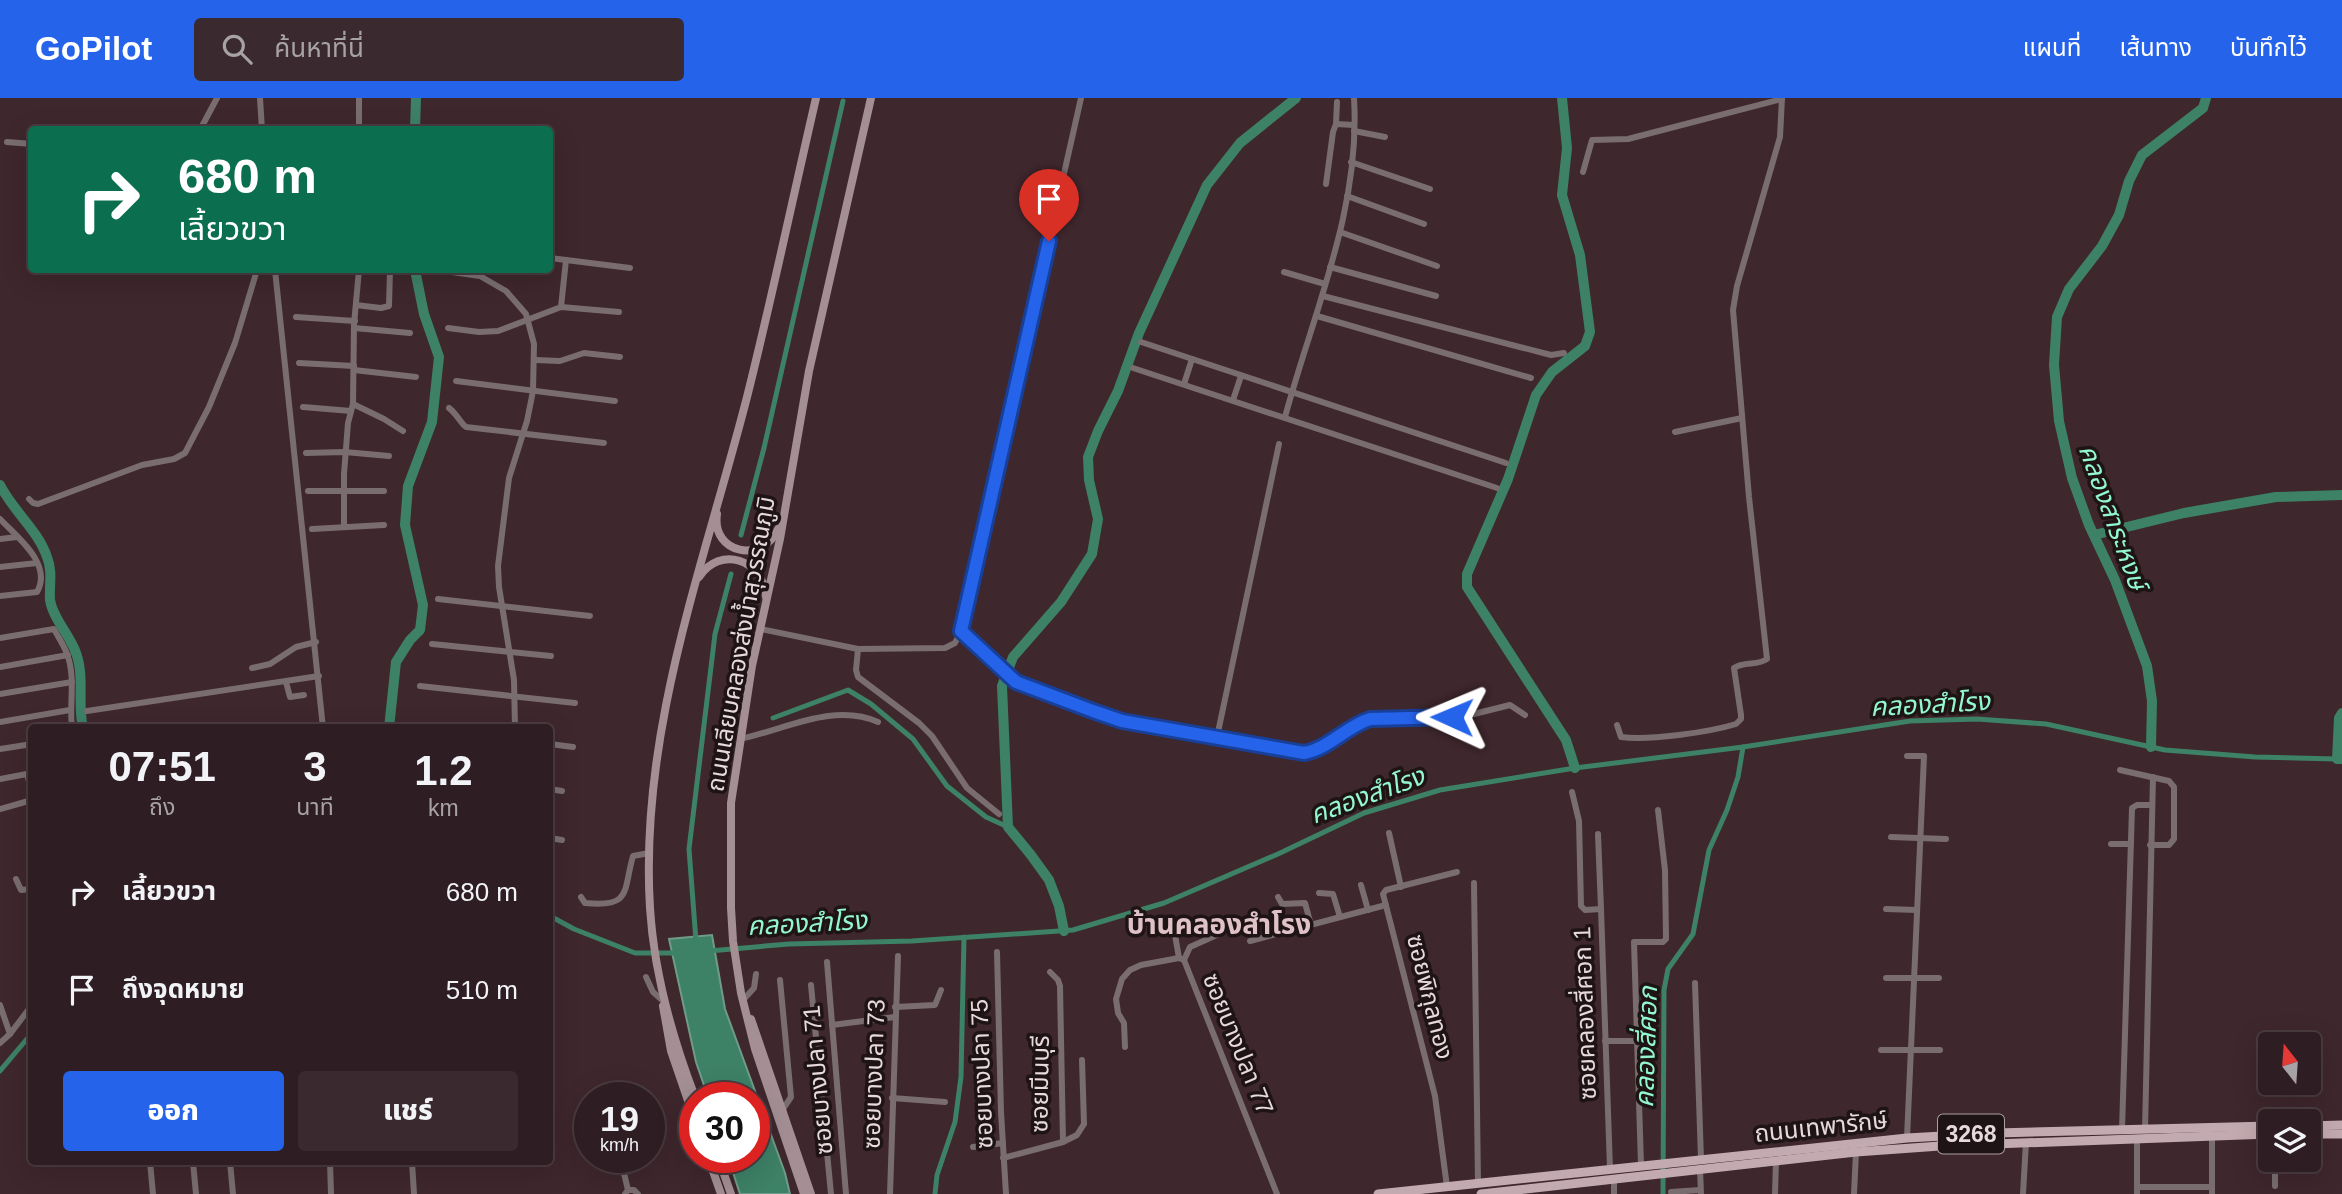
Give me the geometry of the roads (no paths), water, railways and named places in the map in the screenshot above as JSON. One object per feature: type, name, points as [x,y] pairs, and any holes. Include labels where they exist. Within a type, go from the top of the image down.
[{"type":"main road","name":"ถนนเลียบคลองส่งน้ำสุวรรณภูมิ","points":[[689,1082],[662,993],[650,911],[651,807],[662,721],[692,589],[747,397],[816,98]]},
{"type":"main road","name":"ถนนเลียบคลองส่งน้ำสุวรรณภูมิ","points":[[804,1194],[755,1049],[742,993],[733,941],[731,908],[731,803],[740,738],[809,371],[869,108],[869,98]]},
{"type":"main road","points":[[724,478],[716,522],[720,536],[732,547],[747,551],[764,547],[775,536],[783,516]]},
{"type":"main road","points":[[692,589],[708,567],[727,559],[738,560],[752,567],[761,578],[765,586],[766,607]]},
{"type":"main road","points":[[662,993],[671,1051],[682,1082]]},
{"type":"main road","points":[[742,993],[811,1194]]},
{"type":"main road","points":[[2321,1126],[2342,1125]]},
{"type":"main road","name":"ถนนเทพารักษ์","points":[[1481,1194],[1648,1168],[1907,1138],[2258,1126]]},
{"type":"main road","name":"ถนนเทพารักษ์","points":[[1700,1163],[2026,1142],[2258,1134]]},
{"type":"main road","points":[[2321,1134],[2342,1134]]},
{"type":"main road","points":[[714,1173],[721,1194]]},
{"type":"main road","points":[[724,1173],[731,1194]]},
{"type":"main road","name":"ถนนเทพารักษ์","points":[[1378,1194],[1478,1183],[1612,1174]]},
{"type":"street","points":[[202,126],[217,98]]},
{"type":"street","points":[[260,98],[262,126]]},
{"type":"street","points":[[359,98],[359,126]]},
{"type":"street","points":[[761,629],[858,649],[945,648],[955,643],[961,631],[1081,98]]},
{"type":"street","points":[[1285,417],[1340,232],[1351,162],[1354,98]]},
{"type":"street","points":[[1583,172],[1592,140],[1628,139],[1783,99],[1780,137],[1734,301],[1734,338],[1753,544],[1767,659],[1734,668],[1741,715],[1736,724],[1686,734],[1634,738],[1621,737],[1617,726]]},
{"type":"street","points":[[1326,184],[1337,102]]},
{"type":"street","points":[[1336,124],[1385,137]]},
{"type":"street","points":[[7,142],[28,144]]},
{"type":"street","points":[[1351,162],[1430,189]]},
{"type":"street","points":[[1347,196],[1423,224]]},
{"type":"street","points":[[1340,232],[1437,266]]},
{"type":"street","points":[[553,258],[630,268]]},
{"type":"street","points":[[561,307],[566,260]]},
{"type":"street","points":[[1331,267],[1436,296]]},
{"type":"street","points":[[1284,272],[1325,284]]},
{"type":"street","points":[[29,499],[38,504],[142,465],[174,459],[185,453],[209,407],[235,343],[256,273]]},
{"type":"street","points":[[275,273],[323,724]]},
{"type":"street","points":[[344,527],[345,452],[352,407],[354,324],[359,273]]},
{"type":"street","points":[[356,305],[381,308],[389,306],[390,273]]},
{"type":"street","points":[[481,273],[519,304],[529,321],[534,344],[533,391],[509,478],[498,562],[515,697],[515,724]]},
{"type":"street","points":[[1322,296],[1551,355],[1564,353]]},
{"type":"street","points":[[448,328],[487,333],[529,321],[561,307],[619,312]]},
{"type":"street","points":[[1317,316],[1531,378]]},
{"type":"street","points":[[296,317],[410,332]]},
{"type":"street","points":[[1141,342],[1506,463]]},
{"type":"street","points":[[535,360],[560,361],[584,353],[620,357]]},
{"type":"street","points":[[1184,384],[1192,359]]},
{"type":"street","points":[[299,363],[416,377]]},
{"type":"street","points":[[1133,368],[1497,488]]},
{"type":"street","points":[[1233,400],[1241,376]]},
{"type":"street","points":[[456,381],[615,401]]},
{"type":"street","points":[[303,407],[352,407],[384,419],[403,431]]},
{"type":"street","points":[[449,408],[459,416],[466,427],[604,443]]},
{"type":"street","points":[[1675,432],[1742,418]]},
{"type":"street","points":[[1217,737],[1279,444]]},
{"type":"street","points":[[306,453],[345,452],[389,456]]},
{"type":"street","points":[[308,491],[384,491]]},
{"type":"street","points":[[0,519],[35,555],[40,584],[37,592],[0,596]]},
{"type":"street","points":[[312,529],[384,525]]},
{"type":"street","points":[[0,539],[17,537]]},
{"type":"street","points":[[0,567],[37,563]]},
{"type":"street","points":[[0,603],[11,595]]},
{"type":"street","points":[[438,599],[590,616]]},
{"type":"street","points":[[0,638],[54,629],[68,655],[72,682],[72,724]]},
{"type":"street","points":[[961,631],[1016,682],[1122,721],[1304,753],[1314,751],[1358,723],[1370,719],[1462,717],[1510,705],[1525,715]]},
{"type":"street","points":[[252,668],[270,664],[296,646],[316,642]]},
{"type":"street","points":[[432,644],[551,656]]},
{"type":"street","points":[[858,649],[858,677],[919,723],[942,750],[967,788],[999,814]]},
{"type":"street","points":[[0,667],[68,655]]},
{"type":"street","points":[[87,711],[319,676]]},
{"type":"street","points":[[0,694],[72,682]]},
{"type":"street","points":[[286,682],[290,697],[304,695]]},
{"type":"street","points":[[420,685],[575,703]]},
{"type":"street","points":[[0,722],[70,710]]},
{"type":"street","points":[[740,738],[814,719],[845,715],[862,716],[878,722]]},
{"type":"street","points":[[553,744],[573,747]]},
{"type":"street","points":[[0,750],[28,745]]},
{"type":"street","points":[[1907,756],[1924,756],[1907,1138]]},
{"type":"street","points":[[2120,770],[2169,782],[2174,787],[2174,839],[2169,845],[2150,845]]},
{"type":"street","points":[[0,779],[28,773]]},
{"type":"street","points":[[2144,1130],[2153,777]]},
{"type":"street","points":[[553,790],[562,791]]},
{"type":"street","name":"ซอยคลองสี่ศอก 1","points":[[1572,792],[1578,821],[1581,906],[1585,909],[1601,909],[1614,1194]]},
{"type":"street","points":[[0,809],[28,801]]},
{"type":"street","points":[[2122,1130],[2132,808],[2137,805],[2152,805]]},
{"type":"street","points":[[1648,1168],[1637,1041],[1634,942],[1663,942],[1666,939],[1665,870],[1658,810]]},
{"type":"street","points":[[1389,833],[1401,887]]},
{"type":"street","points":[[1598,834],[1601,909]]},
{"type":"street","points":[[1891,837],[1946,839]]},
{"type":"street","points":[[553,838],[562,840]]},
{"type":"street","points":[[2111,844],[2131,844]]},
{"type":"street","points":[[581,897],[583,902],[609,904],[617,901],[626,889],[633,856],[649,853]]},
{"type":"street","points":[[1250,941],[1386,905],[1384,891],[1457,872]]},
{"type":"street","points":[[16,879],[21,890],[28,889]]},
{"type":"street","points":[[1474,883],[1478,1183]]},
{"type":"street","points":[[1362,885],[1368,909]]},
{"type":"street","points":[[1319,893],[1333,894],[1340,917]]},
{"type":"street","points":[[1278,897],[1282,904],[1305,903],[1311,925]]},
{"type":"street","name":"ซอยพิกุลทอง","points":[[1386,905],[1435,1096],[1447,1186]]},
{"type":"street","points":[[1886,909],[1916,910]]},
{"type":"street","points":[[1181,959],[1190,947],[1219,934],[1218,924]]},
{"type":"street","points":[[1175,936],[1181,959]]},
{"type":"street","name":"ซอยบางปลา 75","points":[[997,953],[1006,1194]]},
{"type":"street","name":"ซอยบางปลา 73","points":[[890,1194],[898,956]]},
{"type":"street","name":"ซอยบางปลา 77","points":[[1125,1047],[1123,1020],[1118,1013],[1116,999],[1122,979],[1141,965],[1181,959],[1277,1194]]},
{"type":"street","name":"ซอยบางปลา 71","points":[[827,962],[846,1194]]},
{"type":"street","name":"ซอยมีนบุรี","points":[[1003,1158],[1063,1142],[1060,986],[1058,979],[1050,972]]},
{"type":"street","points":[[742,993],[754,988],[756,974]]},
{"type":"street","points":[[646,977],[653,992],[662,993]]},
{"type":"street","points":[[1886,978],[1939,978]]},
{"type":"street","points":[[780,980],[791,1097],[783,1109]]},
{"type":"street","points":[[1671,1192],[1701,1192],[1695,983]]},
{"type":"street","points":[[811,985],[831,1194]]},
{"type":"street","points":[[895,1007],[935,1005],[941,990]]},
{"type":"street","points":[[0,1005],[10,1034]]},
{"type":"street","points":[[0,1042],[10,1034],[28,1010]]},
{"type":"street","points":[[832,1025],[895,1017]]},
{"type":"street","points":[[1605,1041],[1637,1041]]},
{"type":"street","points":[[1881,1050],[1940,1049]]},
{"type":"street","points":[[1063,1142],[1077,1135],[1084,1124],[1082,1060]]},
{"type":"street","points":[[892,1098],[945,1102]]},
{"type":"street","points":[[2137,1139],[2137,1190],[2212,1190],[2212,1136]]},
{"type":"street","points":[[2024,1194],[2026,1142]]},
{"type":"street","points":[[973,1147],[1003,1143]]},
{"type":"street","points":[[1854,1194],[1856,1152]]},
{"type":"street","points":[[1775,1194],[1776,1160]]},
{"type":"street","points":[[150,1165],[153,1194]]},
{"type":"street","points":[[193,1165],[196,1194]]},
{"type":"street","points":[[230,1165],[233,1194]]},
{"type":"street","points":[[330,1165],[331,1194]]},
{"type":"street","points":[[412,1165],[414,1194]]},
{"type":"street","points":[[2275,1172],[2275,1186]]},
{"type":"street","points":[[624,1173],[626,1192],[634,1190],[638,1194]]},
{"type":"waterway","points":[[415,126],[416,98]]},
{"type":"waterway","points":[[1064,931],[1059,906],[1049,880],[1008,827],[1002,686],[1013,657],[1061,602],[1092,554],[1098,519],[1089,480],[1088,457],[1118,391],[1139,333],[1207,185],[1240,143],[1296,98]]},
{"type":"waterway","points":[[1562,98],[1567,148],[1562,195],[1580,255],[1590,332],[1585,346],[1552,372],[1536,395],[1508,479],[1467,574],[1467,587],[1566,740],[1575,768]]},
{"type":"waterway","name":"คลองสาระหงษ์","points":[[2151,747],[2152,701],[2147,666],[2115,580],[2089,525],[2072,478],[2059,421],[2054,365],[2057,317],[2069,289],[2102,246],[2119,215],[2129,181],[2142,155],[2203,108],[2206,98]]},
{"type":"waterway","points":[[741,535],[764,448],[843,101]]},
{"type":"waterway","points":[[389,724],[396,662],[420,630],[423,605],[405,525],[408,486],[432,422],[439,357],[424,314],[416,273]]},
{"type":"waterway","points":[[0,485],[38,538],[47,557],[52,607],[79,662],[83,724]]},
{"type":"waterway","points":[[2094,535],[2184,513],[2276,497],[2342,495]]},
{"type":"waterway","points":[[696,941],[689,849],[715,634],[731,574]]},
{"type":"waterway","points":[[773,718],[848,690],[871,704],[913,739],[947,786],[986,817],[1008,827]]},
{"type":"waterway","points":[[2342,713],[2339,718],[2337,759],[2342,759]]},
{"type":"waterway","name":"คลองสำโรง","points":[[709,951],[789,944],[912,941],[1073,930],[1164,903],[1364,813],[1440,790],[1575,768],[1743,747],[1910,721],[1977,719],[2046,724],[2165,750],[2255,757],[2337,759]]},
{"type":"waterway","name":"คลองสี่ศอก","points":[[1663,1194],[1664,990],[1668,969],[1693,934],[1709,850],[1738,777],[1743,747]]},
{"type":"waterway","name":"คลองสำโรง","points":[[553,918],[574,929],[635,953],[678,953]]},
{"type":"waterway","points":[[935,1194],[937,1175],[955,1122],[961,1077],[964,937]]},
{"type":"waterway","name":"คลองสำโรง","points":[[0,1071],[28,1038]]},
{"type":"district","name":"บ้านคลองสำโรง","points":[[1219,924]]}]
